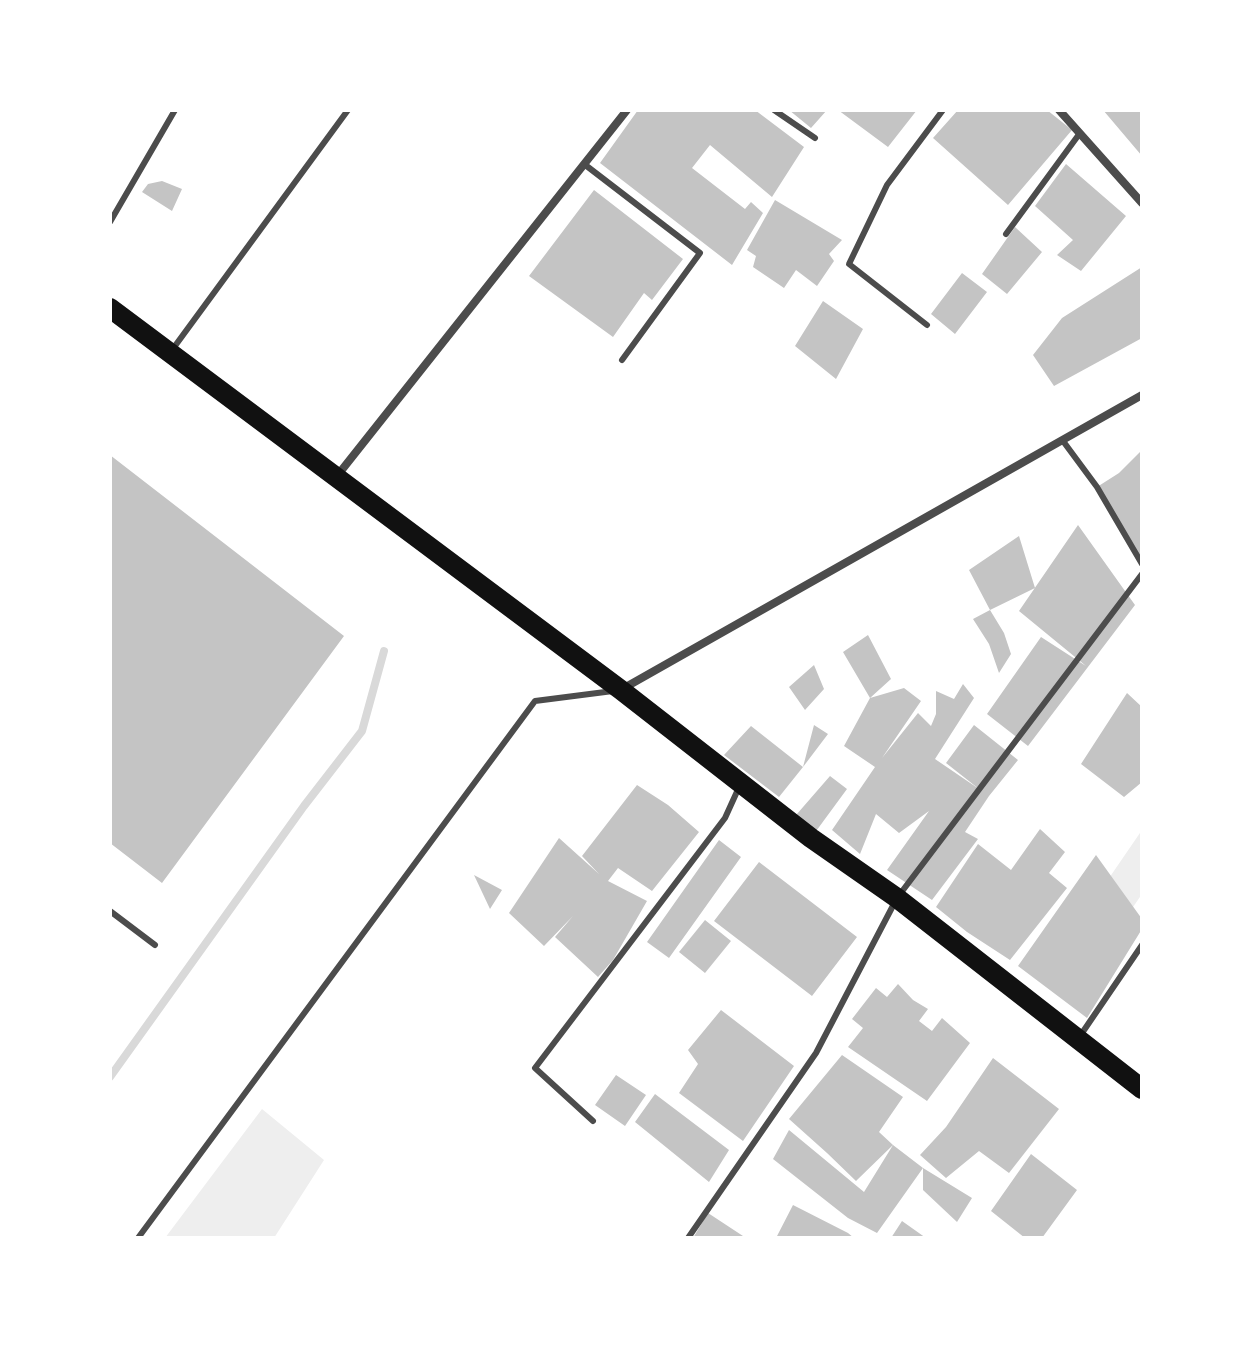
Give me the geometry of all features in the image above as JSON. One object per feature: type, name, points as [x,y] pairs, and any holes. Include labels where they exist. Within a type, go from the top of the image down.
[{"type":"main road","points":[[110,308],[621,690],[811,838],[897,898],[1142,1089]]},
{"type":"street","points":[[335,478],[627,110]]},
{"type":"street","points":[[1059,110],[1142,203]]},
{"type":"street","points":[[621,690],[1142,395]]},
{"type":"lane","points":[[110,222],[175,110]]},
{"type":"lane","points":[[170,353],[348,110]]},
{"type":"lane","points":[[774,110],[815,138]]},
{"type":"lane","points":[[927,325],[849,264],[887,185],[943,110]]},
{"type":"lane","points":[[1006,234],[1080,133]]},
{"type":"lane","points":[[584,164],[700,253],[622,360]]},
{"type":"lane","points":[[1063,441],[1097,487],[1142,564]]},
{"type":"lane","points":[[688,1238],[816,1053],[897,898],[1142,574]]},
{"type":"lane","points":[[138,1238],[535,701],[621,690]]},
{"type":"lane","points":[[593,1121],[535,1068],[725,818],[740,783]]},
{"type":"lane","points":[[110,911],[155,945]]},
{"type":"lane","points":[[1078,1039],[1142,945]]},
{"type":"shaded area","points":[[1142,830],[1142,894],[1073,994],[1044,973]]},
{"type":"shaded area","points":[[262,1109],[324,1160],[274,1238],[165,1238]]},
{"type":"building","points":[[638,110],[755,110],[804,147],[772,197],[710,145],[692,168],[745,209],[751,202],[763,213],[732,265],[600,163]]},
{"type":"building","points":[[789,110],[827,110],[811,128]]},
{"type":"building","points":[[838,110],[917,110],[888,147]]},
{"type":"building","points":[[958,110],[1047,110],[1072,130],[1008,205],[933,138]]},
{"type":"building","points":[[1103,110],[1139,110],[1142,116],[1142,156]]},
{"type":"building","points":[[1066,164],[1126,216],[1081,271],[1057,255],[1073,240],[1035,206]]},
{"type":"building","points":[[162,181],[182,189],[172,211],[142,192],[148,184]]},
{"type":"building","points":[[594,190],[683,259],[652,300],[644,293],[613,337],[529,276]]},
{"type":"building","points":[[775,200],[842,240],[829,254],[834,261],[817,286],[796,270],[784,288],[753,267],[756,256],[747,250]]},
{"type":"building","points":[[1015,227],[1042,252],[1007,294],[982,274]]},
{"type":"building","points":[[1142,267],[1142,338],[1054,386],[1033,355],[1062,318]]},
{"type":"building","points":[[962,273],[987,292],[955,334],[931,314]]},
{"type":"building","points":[[823,301],[863,329],[836,379],[795,346]]},
{"type":"building","points":[[1142,450],[1142,564],[1097,487],[1119,473]]},
{"type":"building","points":[[110,455],[344,636],[162,883],[110,843]]},
{"type":"building","points":[[1078,525],[1135,605],[1028,746],[987,714],[1041,637],[1086,666],[1019,611]]},
{"type":"building","points":[[1019,536],[1035,588],[990,610],[969,570]]},
{"type":"building","points":[[990,610],[1004,633],[1011,654],[999,673],[989,644],[973,619]]},
{"type":"building","points":[[868,635],[891,679],[870,698],[843,652]]},
{"type":"building","points":[[814,665],[824,689],[805,710],[789,687]]},
{"type":"building","points":[[963,684],[974,698],[935,759],[979,789],[946,763],[974,725],[1018,760],[965,832],[978,839],[932,900],[887,870],[929,811],[899,833],[876,814],[860,854],[832,830],[875,767],[844,746],[870,698],[904,688],[921,701],[882,758],[918,713],[931,726],[936,714],[936,691],[954,699]]},
{"type":"building","points":[[1127,693],[1142,707],[1142,782],[1124,797],[1081,764]]},
{"type":"building","points":[[814,725],[828,734],[803,767]]},
{"type":"building","points":[[751,726],[803,767],[779,797],[724,755]]},
{"type":"building","points":[[830,776],[847,789],[811,838],[790,822]]},
{"type":"building","points":[[637,785],[668,805],[699,832],[652,891],[618,868],[608,881],[647,901],[613,960],[598,977],[555,937],[573,916],[544,946],[509,913],[559,838],[599,874],[582,856]]},
{"type":"building","points":[[1040,829],[1065,852],[1049,873],[1067,888],[1010,960],[936,907],[978,844],[1011,870]]},
{"type":"building","points":[[719,840],[741,857],[669,958],[647,942]]},
{"type":"building","points":[[1096,855],[1142,919],[1142,929],[1087,1018],[1018,966]]},
{"type":"building","points":[[759,862],[857,937],[812,996],[714,921]]},
{"type":"building","points":[[474,875],[502,890],[490,909]]},
{"type":"building","points":[[705,920],[731,941],[705,973],[679,952]]},
{"type":"building","points":[[898,984],[913,1000],[928,1009],[919,1021],[932,1031],[942,1018],[970,1043],[927,1101],[848,1047],[863,1028],[852,1019],[876,988],[887,997]]},
{"type":"building","points":[[721,1010],[794,1066],[743,1141],[679,1093],[698,1064],[688,1050]]},
{"type":"building","points":[[842,1055],[903,1097],[879,1132],[893,1145],[856,1181],[789,1119]]},
{"type":"building","points":[[993,1058],[1059,1109],[1009,1173],[979,1151],[946,1178],[920,1155],[946,1127]]},
{"type":"building","points":[[616,1075],[646,1095],[625,1126],[595,1105]]},
{"type":"building","points":[[655,1094],[729,1150],[709,1182],[635,1122]]},
{"type":"building","points":[[789,1130],[864,1192],[893,1145],[923,1168],[877,1233],[848,1218],[773,1159]]},
{"type":"building","points":[[1031,1154],[1077,1190],[1042,1238],[1025,1238],[991,1211]]},
{"type":"building","points":[[923,1168],[972,1198],[957,1222],[923,1190]]},
{"type":"building","points":[[793,1205],[848,1233],[854,1238],[776,1238]]},
{"type":"building","points":[[708,1213],[743,1236],[742,1238],[693,1238]]},
{"type":"building","points":[[902,1221],[926,1238],[891,1238]]},
{"type":"waterway","points":[[110,1077],[304,806],[362,731],[384,651]]}]
